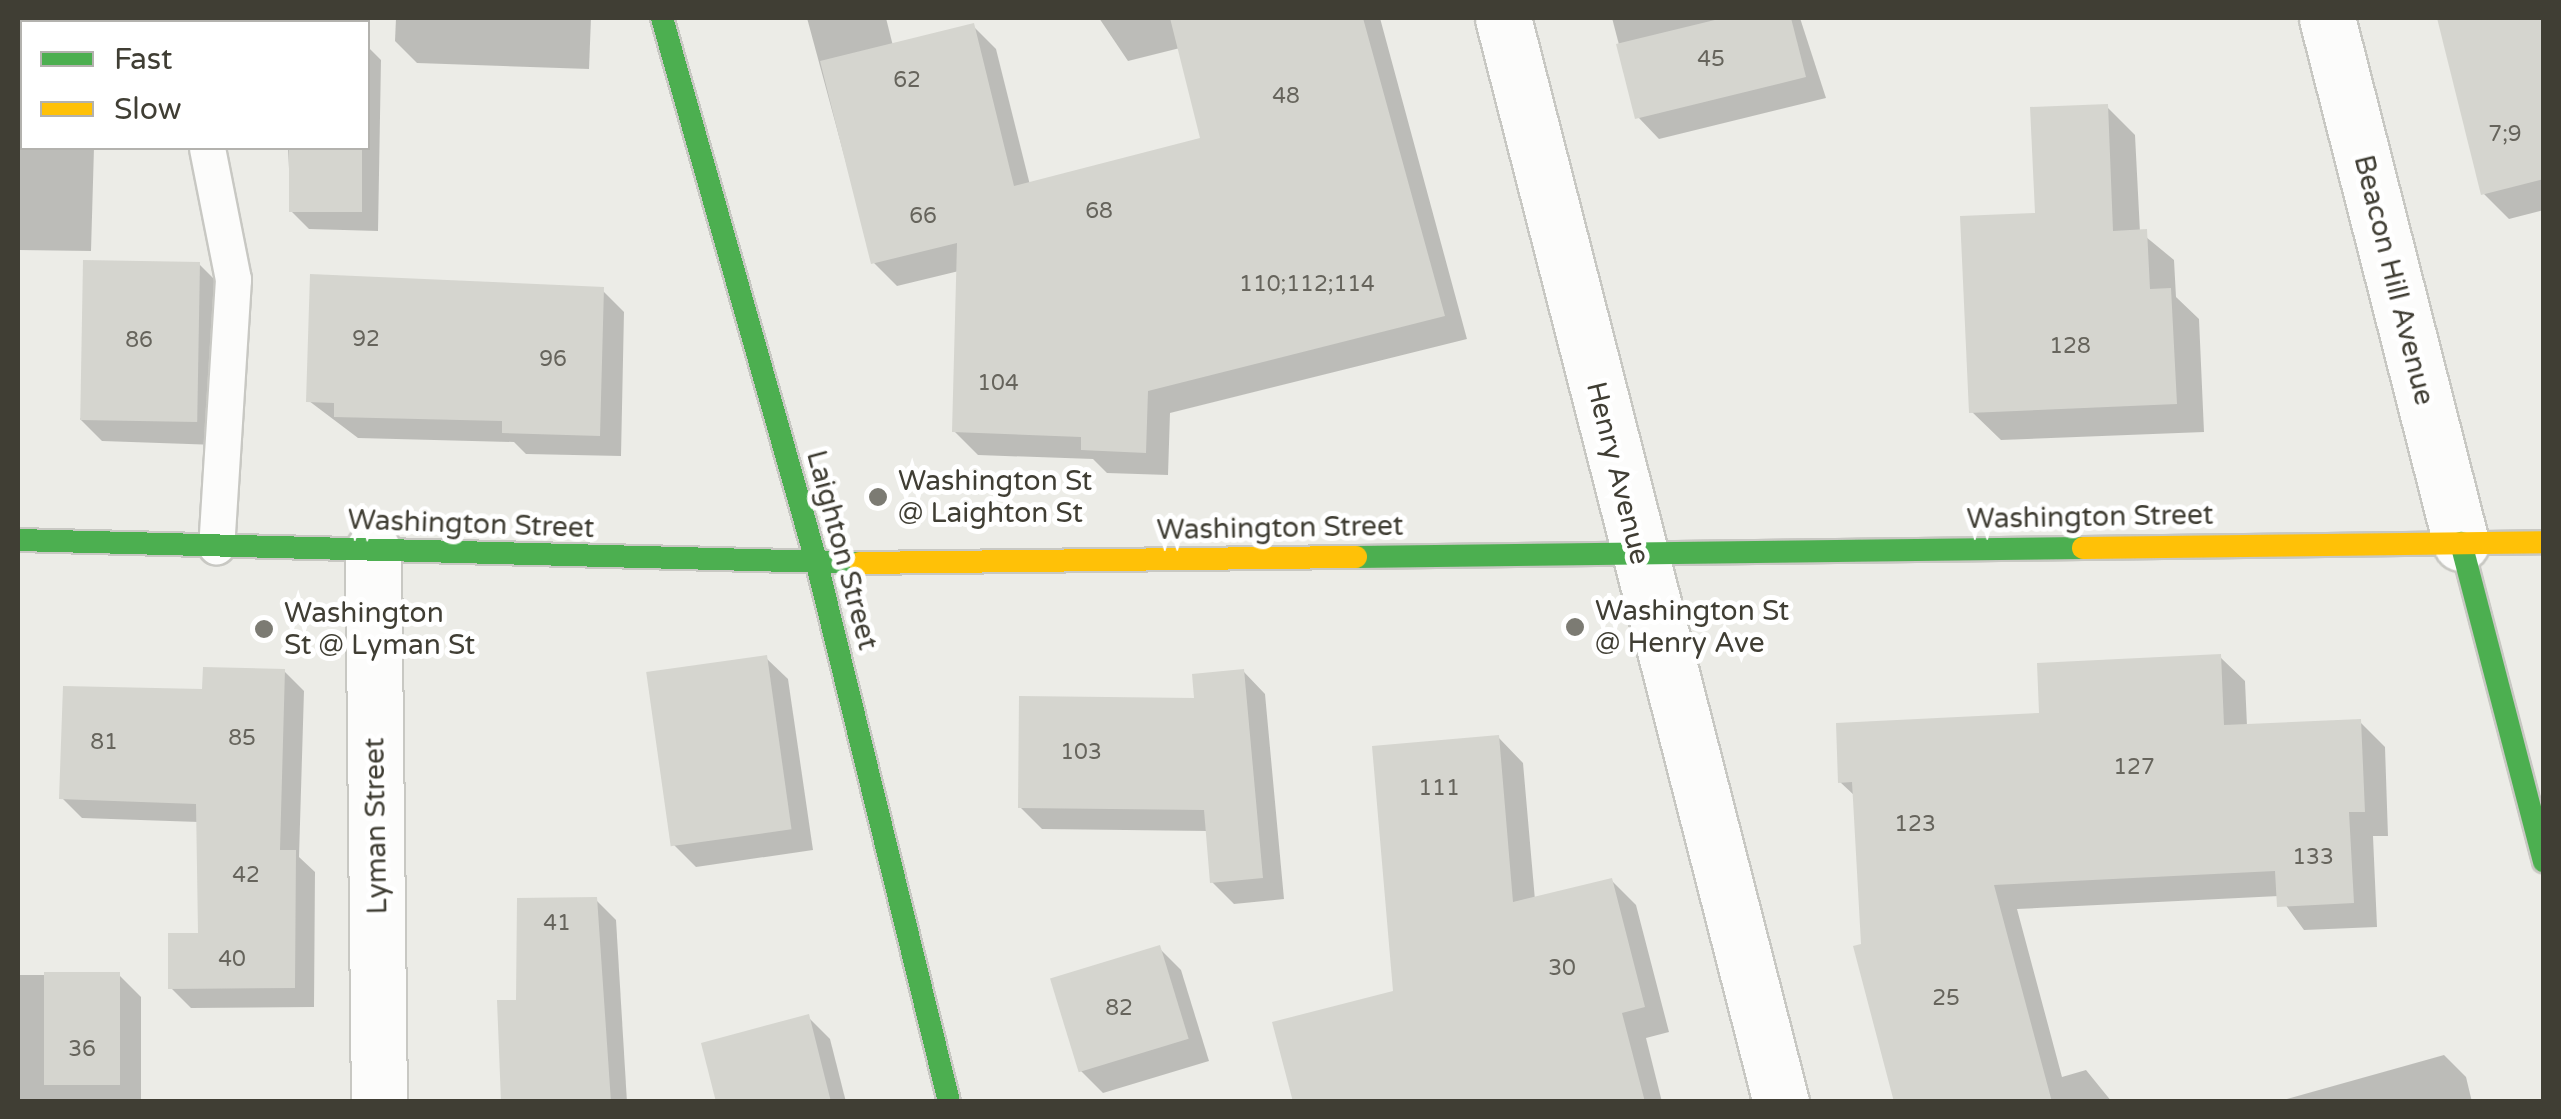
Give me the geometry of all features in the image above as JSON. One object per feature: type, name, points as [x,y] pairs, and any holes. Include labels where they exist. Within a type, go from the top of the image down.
[{"type":"main road","name":"Laighton Street","points":[[662,18],[817,564],[950,1102]]},
{"type":"main road","name":"Washington Street","points":[[18,540],[817,564],[2544,542]]},
{"type":"main road","points":[[2460,543],[2544,862]]},
{"type":"street","name":"Henry Avenue","points":[[1503,18],[1781,1102]]},
{"type":"street","name":"Beacon Hill Avenue","points":[[2327,18],[2460,543]]},
{"type":"street","name":"Lyman Street","points":[[374,551],[379,1102]]},
{"type":"lane","points":[[207,150],[233,279],[216,546]]},
{"type":"building","points":[[1170,18],[1363,18],[1445,316],[1148,391],[1146,453],[1081,450],[1081,437],[952,432],[957,243],[871,264],[820,61],[974,23],[1014,186],[1200,138]]},
{"type":"building","points":[[1723,18],[1791,18],[1806,77],[1635,119],[1616,44]]},
{"type":"building","points":[[2437,18],[2544,18],[2544,179],[2481,195]]},
{"type":"building","points":[[2108,104],[2113,231],[2147,229],[2150,289],[2171,288],[2177,404],[1969,413],[1960,216],[2035,213],[2030,107]]},
{"type":"building","points":[[289,150],[362,150],[362,212],[289,212]]},
{"type":"building","points":[[83,260],[200,262],[197,422],[80,420]]},
{"type":"building","points":[[310,274],[604,287],[600,436],[502,433],[502,421],[334,417],[334,403],[306,402]]},
{"type":"building","points":[[2221,654],[2224,725],[2361,719],[2365,812],[2349,812],[2354,903],[2277,907],[2275,871],[1994,885],[2052,1102],[1894,1102],[1853,946],[1861,944],[1852,782],[1838,783],[1836,723],[2039,713],[2037,663]]},
{"type":"building","points":[[767,655],[791,829],[671,846],[646,672]]},
{"type":"building","points":[[203,667],[285,669],[280,850],[296,850],[295,988],[168,989],[168,933],[198,933],[196,804],[59,799],[63,686],[202,689]]},
{"type":"building","points":[[1244,669],[1263,878],[1210,883],[1204,810],[1018,808],[1019,696],[1194,698],[1192,674]]},
{"type":"building","points":[[1499,735],[1513,902],[1612,878],[1645,1007],[1622,1013],[1645,1102],[1293,1102],[1272,1022],[1393,991],[1372,746]]},
{"type":"building","points":[[597,897],[611,1102],[501,1102],[497,1000],[516,1000],[517,898]]},
{"type":"building","points":[[1160,945],[1189,1039],[1079,1072],[1050,979]]},
{"type":"building","points":[[44,972],[120,972],[120,1085],[44,1085]]},
{"type":"building","points":[[809,1014],[831,1102],[716,1102],[701,1043]]},
{"type":"traffic: fast","points":[[662,18],[817,564],[949,1102]]},
{"type":"traffic: fast","points":[[18,540],[860,563]]},
{"type":"traffic: fast","points":[[2461,543],[2544,861]]},
{"type":"traffic: fast","points":[[1356,557],[2083,548]]},
{"type":"traffic: slow","points":[[2083,548],[2544,542]]},
{"type":"traffic: slow","points":[[860,563],[1356,557]]},
{"type":"place","name":"Washington St @ Laighton St","points":[[878,497]]},
{"type":"place","name":"Washington St @ Henry Ave","points":[[1575,627]]},
{"type":"place","name":"Washington St @ Lyman St","points":[[264,629]]}]
